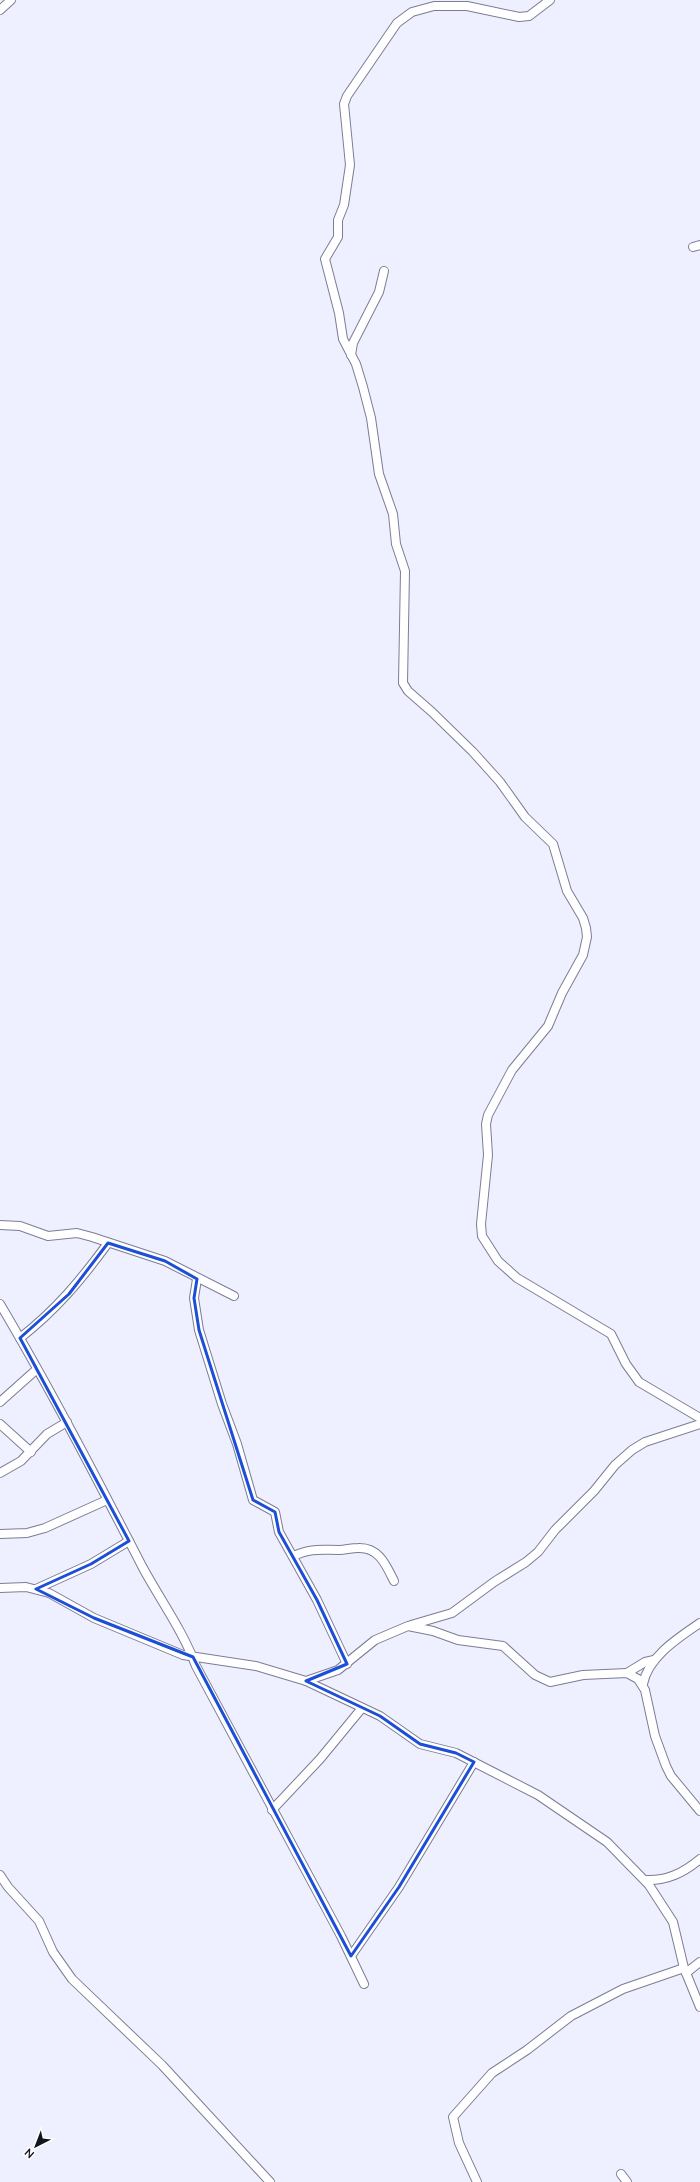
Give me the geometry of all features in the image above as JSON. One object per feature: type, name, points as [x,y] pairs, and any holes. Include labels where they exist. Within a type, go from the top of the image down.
[{"type":"street","points":[[0,10],[11,0]]},
{"type":"street","points":[[550,0],[529,16],[519,17],[467,6],[434,6],[412,12],[397,23],[347,96],[343,108],[348,135],[350,165],[344,205],[338,220],[338,237],[324,259],[339,313],[343,339],[364,387],[371,418],[379,474],[394,514],[396,544],[405,571],[403,683],[408,691],[473,752],[500,782],[525,817],[552,844],[567,891],[583,918],[586,928],[587,936],[583,955],[562,993],[548,1026],[512,1070],[488,1115],[486,1124],[488,1170],[480,1224],[482,1236],[498,1261],[517,1278],[611,1334],[626,1364],[640,1382],[700,1418]]},
{"type":"street","points":[[351,356],[353,342],[379,292],[384,271]]},
{"type":"street","points":[[0,1225],[20,1226],[48,1236],[77,1233],[108,1242],[165,1261],[197,1279],[234,1296]]},
{"type":"street","points":[[20,1338],[42,1321],[69,1294],[108,1242]]},
{"type":"street","points":[[197,1279],[194,1298],[199,1330],[222,1404],[237,1444],[249,1489],[255,1502],[270,1507],[275,1512],[279,1532],[317,1600],[347,1664]]},
{"type":"street","points":[[0,1304],[67,1422],[107,1500],[351,1956],[364,1984]]},
{"type":"street","points":[[0,1402],[38,1369]]},
{"type":"street","points":[[0,1473],[18,1463],[31,1452],[47,1434],[67,1422]]},
{"type":"street","points":[[0,1424],[31,1452]]},
{"type":"street","points":[[306,1680],[338,1670],[375,1640],[408,1626],[450,1614],[494,1582],[526,1562],[538,1552],[555,1530],[594,1491],[615,1465],[632,1450],[646,1442],[700,1424]]},
{"type":"street","points":[[0,1534],[27,1533],[45,1528],[107,1500]]},
{"type":"street","points":[[36,1589],[91,1564],[129,1541]]},
{"type":"street","points":[[293,1556],[319,1548],[340,1550],[358,1548],[369,1549],[382,1558],[394,1582]]},
{"type":"street","points":[[0,1588],[36,1589],[49,1593],[94,1618],[177,1653],[192,1657],[256,1666],[306,1680],[380,1716],[420,1744],[456,1753],[538,1795],[582,1824],[611,1846],[645,1880],[672,1922],[684,1971],[700,2007]]},
{"type":"street","points":[[700,1623],[654,1660],[647,1669],[642,1684],[655,1736],[666,1766],[671,1776],[700,1811]]},
{"type":"street","points":[[408,1626],[433,1631],[458,1640],[503,1646],[535,1675],[550,1682],[583,1675],[627,1672],[654,1660]]},
{"type":"street","points":[[627,1672],[642,1684]]},
{"type":"street","points":[[272,1810],[320,1759],[362,1708]]},
{"type":"street","points":[[351,1956],[399,1887],[474,1762]]},
{"type":"street","points":[[645,1880],[663,1880],[673,1877],[700,1859]]},
{"type":"street","points":[[0,1875],[8,1888],[39,1921],[53,1952],[72,1979],[162,2065],[270,2182]]},
{"type":"street","points":[[477,2182],[459,2143],[453,2117],[485,2079],[527,2050],[571,2016],[600,2000],[623,1989],[684,1971],[700,1962]]},
{"type":"street","points":[[622,2174],[627,2182]]},
{"type":"highlighted area","points":[[108,1243],[165,1261],[197,1279],[194,1298],[199,1330],[253,1500],[275,1512],[279,1532],[317,1600],[347,1664],[306,1681],[380,1716],[420,1744],[456,1753],[474,1762],[399,1887],[351,1956],[193,1657],[94,1618],[36,1589],[91,1564],[129,1541],[20,1338],[69,1294]]}]
